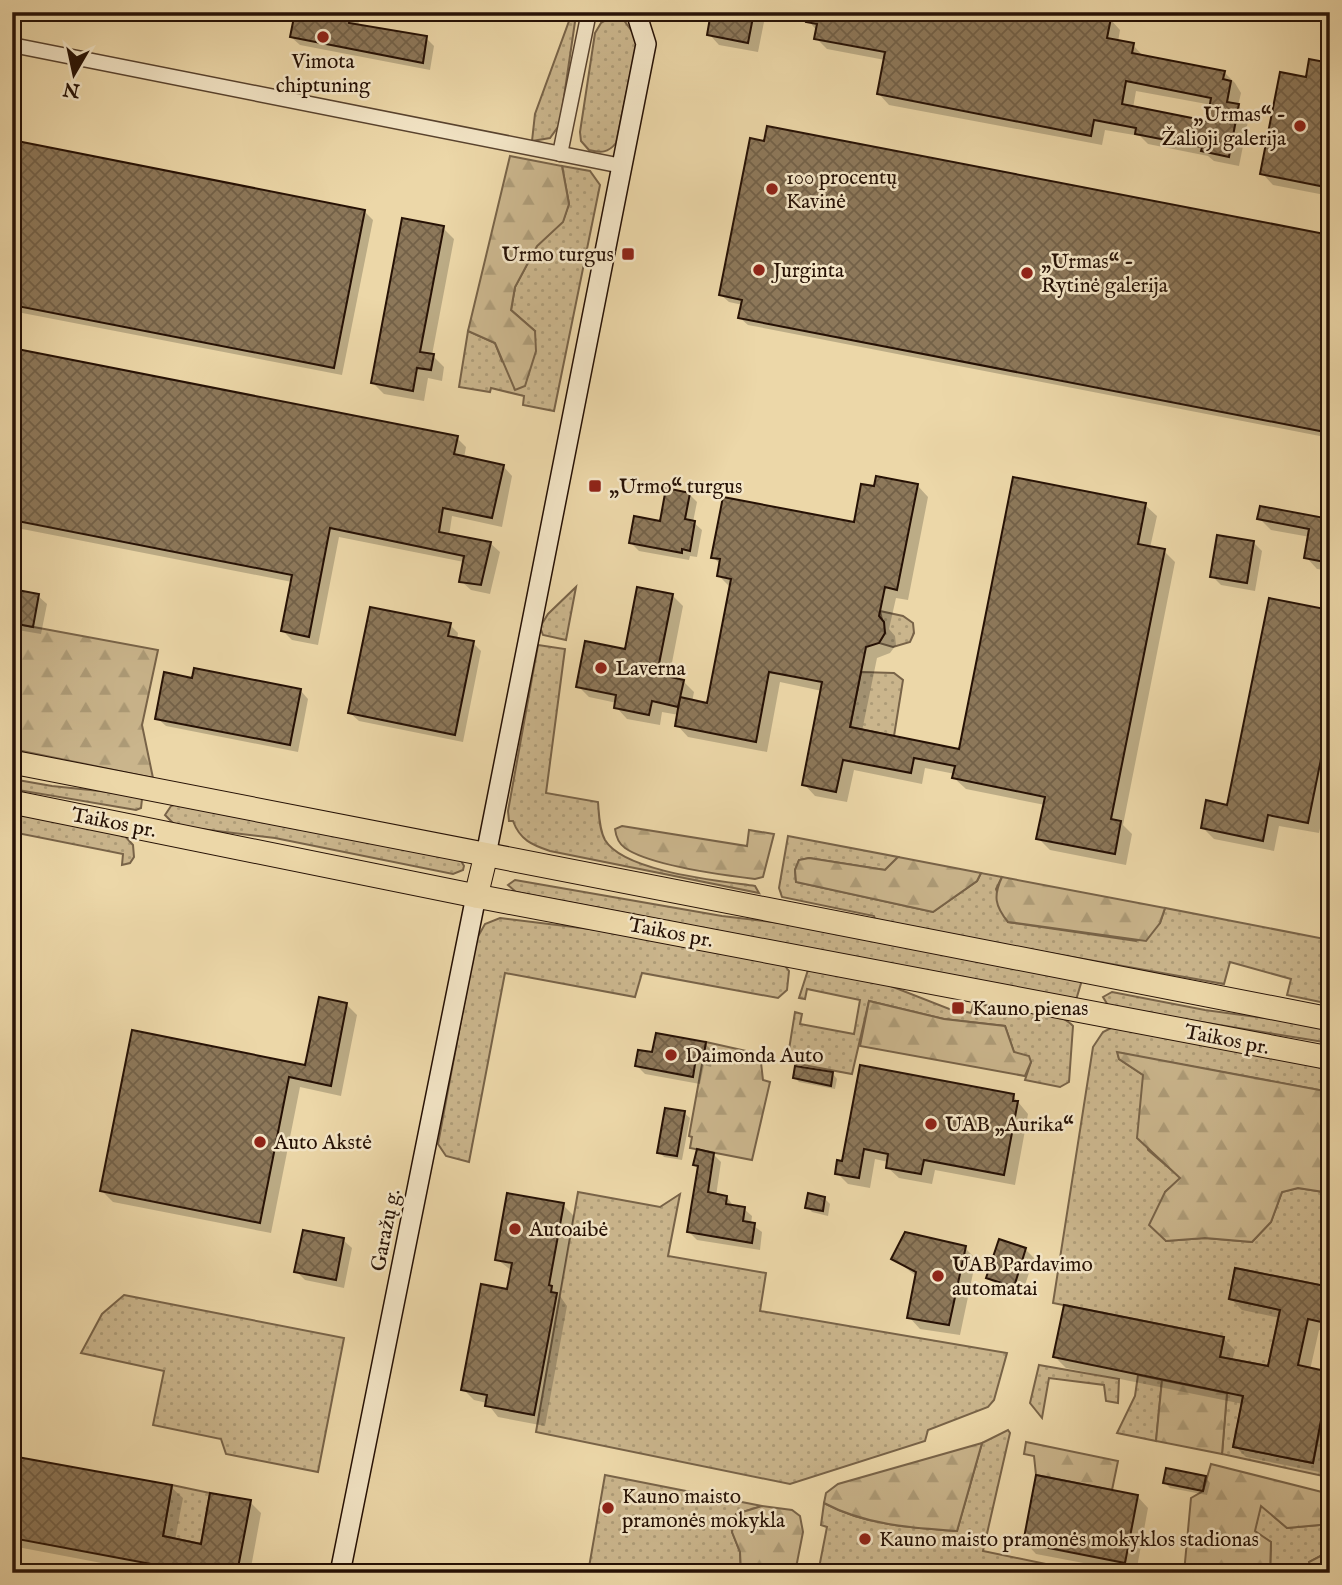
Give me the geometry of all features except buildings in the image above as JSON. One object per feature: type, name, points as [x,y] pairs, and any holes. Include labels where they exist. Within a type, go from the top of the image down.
[{"type":"main road","name":"Taikos pr.","points":[[12,762],[1330,1018]]},
{"type":"main road","points":[[142,827],[152,808],[155,790]]},
{"type":"main road","name":"Taikos pr.","points":[[12,802],[476,895],[1330,1058]]},
{"type":"main road","points":[[476,895],[486,855]]},
{"type":"main road","points":[[1091,1012],[1094,996],[1103,985],[1116,978]]},
{"type":"street","points":[[560,154],[589,12]]},
{"type":"street","points":[[486,855],[646,44],[636,12]]},
{"type":"street","points":[[12,45],[622,166]]},
{"type":"street","name":"Garažų g.","points":[[340,1573],[476,895]]},
{"type":"green space","points":[[572,13],[576,15],[560,124],[550,138],[532,141],[535,114]]},
{"type":"green space","points":[[610,18],[623,19],[636,37],[636,47],[616,143],[607,150],[597,152],[589,150],[581,141],[580,132],[595,33],[601,23]]},
{"type":"green space","points":[[510,156],[562,166],[569,204],[563,222],[537,246],[515,287],[511,310],[535,331],[536,351],[525,386],[515,390],[495,343],[468,331]]},
{"type":"green space","points":[[562,166],[590,171],[600,185],[554,411],[523,405],[524,396],[491,388],[490,392],[459,387],[468,331],[495,343],[502,361],[535,331],[511,310],[515,287],[537,246],[563,221],[569,204]]},
{"type":"green space","points":[[576,587],[566,640],[543,635],[540,627],[548,614]]},
{"type":"green space","points":[[880,611],[903,616],[913,623],[914,633],[910,642],[893,647],[879,643],[885,633]]},
{"type":"green space","points":[[12,623],[158,650],[142,725],[153,778],[12,749]]},
{"type":"green space","points":[[538,645],[565,649],[546,793],[598,802],[600,826],[605,840],[616,851],[632,860],[674,873],[755,886],[759,893],[550,851],[523,837],[513,821],[509,821],[508,811]]},
{"type":"green space","points":[[861,672],[894,673],[903,680],[894,736],[850,727]]},
{"type":"green space","points":[[12,779],[138,795],[142,799],[141,808],[136,810],[12,789]]},
{"type":"green space","points":[[177,804],[460,859],[464,866],[463,870],[453,874],[275,838],[176,826],[165,815],[171,806]]},
{"type":"green space","points":[[12,811],[124,835],[133,845],[134,857],[130,863],[122,865],[123,854],[12,832]]},
{"type":"green space","points":[[622,826],[747,846],[749,830],[774,834],[763,877],[755,879],[687,869],[652,860],[621,844],[615,829]]},
{"type":"green space","points":[[788,836],[898,857],[885,870],[809,858],[799,860],[795,870],[796,882],[933,912],[977,881],[981,873],[1002,877],[996,889],[1008,922],[1136,941],[1160,923],[1165,908],[1330,940],[1330,1004],[1287,995],[1291,979],[1230,962],[1224,984],[876,922],[874,916],[782,897],[779,888]]},
{"type":"green space","points":[[898,857],[981,873],[977,881],[933,912],[796,882],[795,870],[799,860],[809,858],[885,870]]},
{"type":"green space","points":[[1002,877],[1165,908],[1160,923],[1146,941],[1008,922],[997,901],[997,890]]},
{"type":"green space","points":[[515,880],[722,916],[797,925],[1082,980],[1076,1000],[516,892],[508,885]]},
{"type":"green space","points":[[500,918],[647,936],[781,961],[789,971],[787,990],[778,998],[642,973],[635,997],[505,973],[469,1162],[446,1156],[438,1144],[476,940],[485,924]]},
{"type":"green space","points":[[808,970],[888,985],[962,1014],[963,1011],[971,1013],[973,1005],[997,1005],[1053,1014],[1073,1026],[1069,1082],[1060,1087],[1025,1080],[1031,1062],[1014,1052],[1005,1026],[944,1019],[869,1001],[852,1074],[787,1062],[795,1012],[802,1014],[800,1024],[854,1034],[860,1000],[807,989],[805,999],[799,998]]},
{"type":"green space","points":[[1112,992],[1205,1010],[1330,1027],[1330,1043],[1109,1007],[1103,997]]},
{"type":"green space","points":[[869,1001],[944,1019],[1005,1026],[1014,1052],[1029,1056],[1031,1062],[1025,1076],[860,1046]]},
{"type":"green space","points":[[1115,1026],[1330,1066],[1330,1092],[1118,1053],[1119,1059],[1143,1075],[1148,1150],[1181,1178],[1165,1192],[1166,1241],[1205,1238],[1252,1242],[1271,1222],[1282,1192],[1298,1188],[1330,1193],[1330,1287],[1235,1268],[1229,1299],[1280,1310],[1268,1366],[1220,1357],[1224,1337],[1053,1303],[1093,1047],[1103,1032]]},
{"type":"green space","points":[[706,1042],[760,1054],[763,1080],[770,1082],[752,1160],[690,1148],[692,1137],[689,1136]]},
{"type":"green space","points":[[1117,1052],[1330,1092],[1330,1193],[1298,1188],[1282,1192],[1271,1222],[1252,1242],[1205,1238],[1166,1241],[1149,1225],[1165,1192],[1180,1178],[1137,1138],[1143,1075],[1119,1059]]},
{"type":"green space","points":[[578,1192],[660,1207],[680,1194],[668,1256],[766,1273],[760,1311],[1007,1353],[994,1400],[988,1407],[928,1430],[925,1441],[790,1484],[536,1432]]},
{"type":"green space","points":[[124,1295],[344,1338],[318,1472],[226,1454],[221,1439],[153,1425],[164,1371],[81,1353],[102,1314]]},
{"type":"green space","points":[[1039,1365],[1119,1379],[1118,1403],[1106,1401],[1104,1385],[1049,1378],[1042,1418],[1030,1403]]},
{"type":"green space","points":[[1248,1373],[1233,1447],[1313,1463],[1330,1382],[1330,1474],[1323,1476],[1222,1454],[1227,1393]]},
{"type":"green space","points":[[1138,1375],[1162,1380],[1156,1441],[1117,1433],[1135,1396]]},
{"type":"green space","points":[[1162,1380],[1227,1393],[1222,1454],[1156,1441]]},
{"type":"green space","points":[[1008,1430],[1010,1433],[983,1551],[1089,1573],[818,1573],[827,1527],[821,1525],[824,1503],[872,1521],[957,1531],[982,1443]]},
{"type":"green space","points":[[1026,1442],[1118,1461],[1112,1490],[1036,1475],[1034,1456],[1024,1454]]},
{"type":"green space","points":[[982,1443],[957,1531],[872,1521],[824,1503],[826,1493],[838,1484]]},
{"type":"green space","points":[[1211,1464],[1330,1494],[1330,1524],[1287,1528],[1261,1506],[1255,1531],[1271,1542],[1270,1573],[1184,1573],[1191,1498],[1203,1491]]},
{"type":"green space","points":[[605,1475],[762,1506],[736,1514],[732,1532],[740,1552],[741,1573],[588,1573]]},
{"type":"green space","points":[[172,1485],[210,1493],[201,1544],[163,1536]]},
{"type":"green space","points":[[1261,1505],[1287,1528],[1330,1524],[1330,1551],[1309,1562],[1309,1573],[1270,1573],[1271,1542],[1254,1532]]},
{"type":"green space","points":[[762,1506],[792,1510],[800,1516],[803,1532],[795,1573],[741,1573],[740,1552],[732,1532],[736,1514]]},
{"type":"green space","points":[[1330,1551],[1330,1573],[1309,1573],[1309,1562]]},
{"type":"place","name":"Vimota chiptuning","points":[[323,37]]},
{"type":"place","name":"„Urmas“ - Žalioji galerija","points":[[1300,126]]},
{"type":"place","name":"100 procentų Kavinė","points":[[772,189]]},
{"type":"place","name":"Urmo turgus","points":[[628,254]]},
{"type":"place","name":"Jurginta","points":[[759,270]]},
{"type":"place","name":"„Urmas“ - Rytinė galerija","points":[[1027,273]]},
{"type":"place","name":"„Urmo“ turgus","points":[[595,486]]},
{"type":"place","name":"Laverna","points":[[601,668]]},
{"type":"place","name":"Kauno pienas","points":[[958,1008]]},
{"type":"place","name":"Daimonda Auto","points":[[671,1055]]},
{"type":"place","name":"UAB „Aurika“","points":[[931,1124]]},
{"type":"place","name":"Auto Akstė","points":[[260,1142]]},
{"type":"place","name":"Autoaibė","points":[[515,1229]]},
{"type":"place","name":"UAB Pardavimo automatai","points":[[938,1276]]},
{"type":"place","name":"Kauno maisto pramonės mokykla","points":[[608,1508]]},
{"type":"place","name":"Kauno maisto pramonės mokyklos stadionas","points":[[865,1539]]}]
